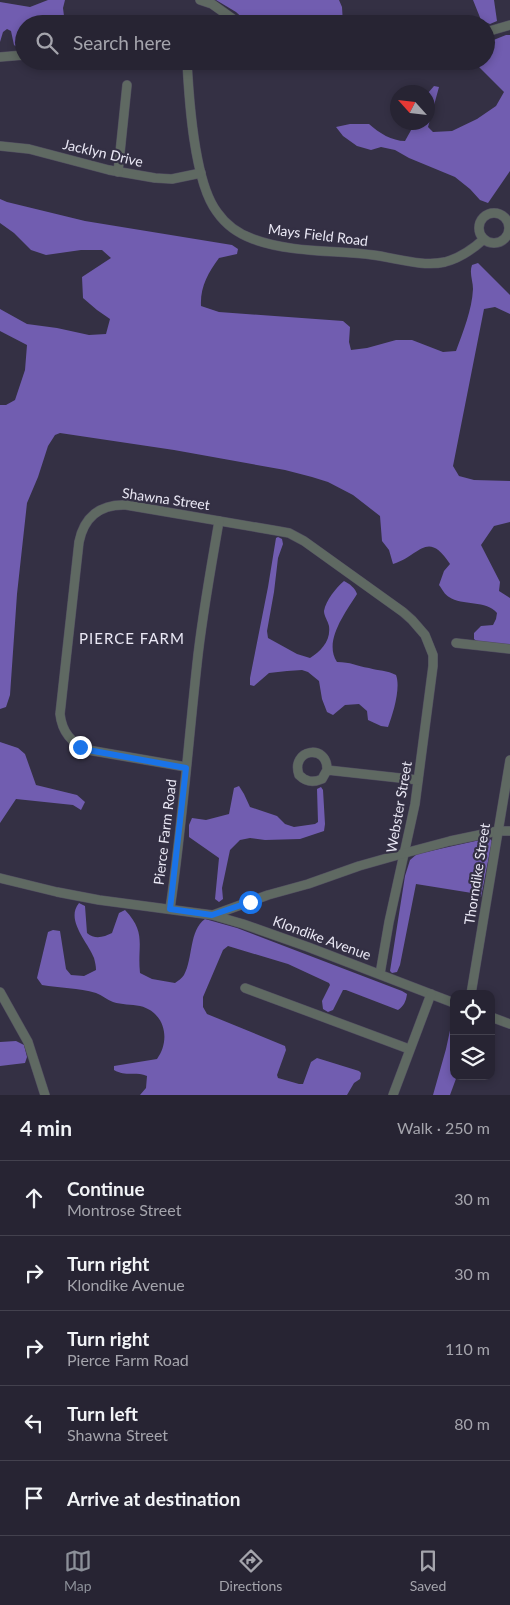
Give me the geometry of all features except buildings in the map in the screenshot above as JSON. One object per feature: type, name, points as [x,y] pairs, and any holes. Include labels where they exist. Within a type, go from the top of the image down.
[{"type":"street","points":[[200,0],[217,7],[228,15]]},
{"type":"street","points":[[495,29],[510,25]]},
{"type":"street","points":[[0,57],[15,56]]},
{"type":"street","name":"Mays Field Road","points":[[188,70],[195,143],[201,173],[211,204],[226,223],[247,237],[274,245],[437,263],[458,258],[484,240]]},
{"type":"street","points":[[118,172],[127,85]]},
{"type":"street","name":"Jacklyn Drive","points":[[0,146],[29,149],[118,172],[155,178],[172,179],[201,173]]},
{"type":"street","name":"Shawna Street","points":[[186,768],[88,750],[74,743],[62,724],[60,714],[79,542],[83,527],[91,516],[103,507],[135,506],[278,530],[299,538],[412,620],[426,636],[429,644]]},
{"type":"street","name":"Pierce Farm Road","points":[[170,909],[198,656],[219,521]]},
{"type":"street","name":"Webster Street","points":[[380,974],[418,780],[432,680],[433,655],[429,644]]},
{"type":"street","points":[[456,644],[510,649]]},
{"type":"street","name":"Thorndike Street","points":[[473,990],[510,760]]},
{"type":"street","points":[[327,770],[418,780]]},
{"type":"street","points":[[212,915],[268,895],[405,853],[450,841],[510,831]]},
{"type":"street","name":"Klondike Avenue","points":[[0,878],[99,900],[212,915],[243,924],[450,1001]]},
{"type":"street","points":[[243,924],[243,912],[250,902]]},
{"type":"street","points":[[245,988],[410,1049]]},
{"type":"street","points":[[0,992],[28,1042],[45,1095]]},
{"type":"street","points":[[393,1095],[431,994]]},
{"type":"street","points":[[495,1018],[510,1024]]},
{"type":"shaded area","points":[[48,0],[65,0],[64,15],[15,15],[15,46],[11,31],[7,29],[3,32],[0,42],[0,2],[30,7]]},
{"type":"shaded area","points":[[216,0],[339,0],[342,15],[239,15]]},
{"type":"shaded area","points":[[473,0],[494,0],[497,21],[495,22],[495,15],[479,15]]},
{"type":"shaded area","points":[[510,35],[510,171],[488,203],[480,200],[455,177],[409,158],[395,150],[381,147],[371,150],[357,146],[343,136],[336,127],[350,124],[369,124],[386,136],[395,140],[405,141],[411,130],[452,131],[477,119],[496,106],[504,92],[482,70],[495,70],[495,39]]},
{"type":"shaded area","points":[[435,86],[439,87],[435,102]]},
{"type":"shaded area","points":[[0,199],[85,221],[232,245],[238,249],[237,254],[219,258],[203,286],[201,306],[219,312],[343,321],[350,327],[349,342],[351,350],[367,348],[396,340],[412,340],[443,352],[456,351],[471,305],[473,289],[471,268],[472,265],[478,263],[510,295],[510,314],[495,307],[484,309],[453,466],[459,476],[474,480],[510,481],[510,522],[494,526],[481,545],[500,582],[499,591],[510,598],[510,646],[479,643],[474,639],[474,633],[481,626],[493,625],[497,613],[487,606],[454,600],[446,595],[439,585],[444,571],[450,564],[442,554],[435,548],[423,548],[393,564],[389,550],[382,541],[380,516],[353,495],[328,482],[285,470],[174,450],[60,433],[55,435],[48,446],[27,503],[17,594],[10,695],[6,707],[0,709],[0,405],[6,405],[15,400],[25,370],[27,345],[0,331],[0,309],[27,324],[89,335],[106,334],[110,319],[83,298],[82,277],[111,258],[102,250],[81,250],[46,255],[31,250],[14,233],[0,223]]},
{"type":"shaded area","points":[[276,538],[282,539],[283,544],[278,558],[267,631],[268,638],[297,654],[310,658],[327,641],[329,626],[324,611],[329,599],[344,581],[350,585],[357,594],[342,618],[334,636],[333,654],[337,662],[350,663],[396,675],[397,694],[388,727],[368,720],[367,711],[359,704],[345,705],[333,715],[327,712],[322,699],[319,681],[308,672],[302,670],[269,673],[254,686],[250,685]]},
{"type":"shaded area","points":[[0,742],[18,748],[25,754],[36,785],[77,795],[85,802],[81,810],[73,805],[16,799],[0,823]]},
{"type":"shaded area","points":[[239,786],[250,807],[277,816],[285,824],[294,827],[318,822],[317,789],[321,787],[323,790],[324,831],[300,839],[265,840],[250,838],[240,840],[230,850],[222,888],[223,899],[219,902],[215,899],[219,858],[189,837],[189,825],[192,818],[206,820],[229,814],[234,788]]},
{"type":"shaded area","points":[[489,838],[492,841],[481,897],[472,893],[416,884],[400,965],[397,972],[392,973],[390,971],[405,876],[410,860],[417,854]]},
{"type":"shaded area","points":[[79,903],[85,906],[87,933],[96,937],[103,937],[112,933],[119,913],[125,910],[132,918],[139,933],[140,973],[152,979],[175,983],[183,976],[187,968],[196,930],[205,919],[237,928],[402,991],[407,994],[406,999],[398,1010],[343,990],[333,1010],[328,1012],[323,1009],[322,1001],[330,985],[329,983],[288,964],[228,946],[223,950],[203,997],[203,1007],[207,1014],[285,1046],[286,1050],[277,1075],[278,1078],[303,1084],[311,1062],[317,1058],[359,1071],[361,1073],[360,1079],[354,1083],[347,1095],[140,1095],[146,1088],[147,1076],[118,1072],[114,1070],[114,1066],[157,1059],[164,1044],[164,1035],[160,1020],[155,1014],[140,1006],[113,1002],[96,993],[42,985],[37,978],[48,932],[53,930],[60,931],[66,969],[71,975],[84,976],[96,970],[94,958],[76,924],[75,910]]},
{"type":"shaded area","points":[[450,1030],[450,1080],[456,1080],[450,1095],[433,1095]]},
{"type":"shaded area","points":[[16,1041],[24,1045],[27,1057],[25,1063],[0,1066],[0,1042]]},
{"type":"district","name":"PIERCE FARM","points":[[132,639]]},
{"type":"route","points":[[80,747],[186,768],[170,909],[212,915],[250,902]]}]
